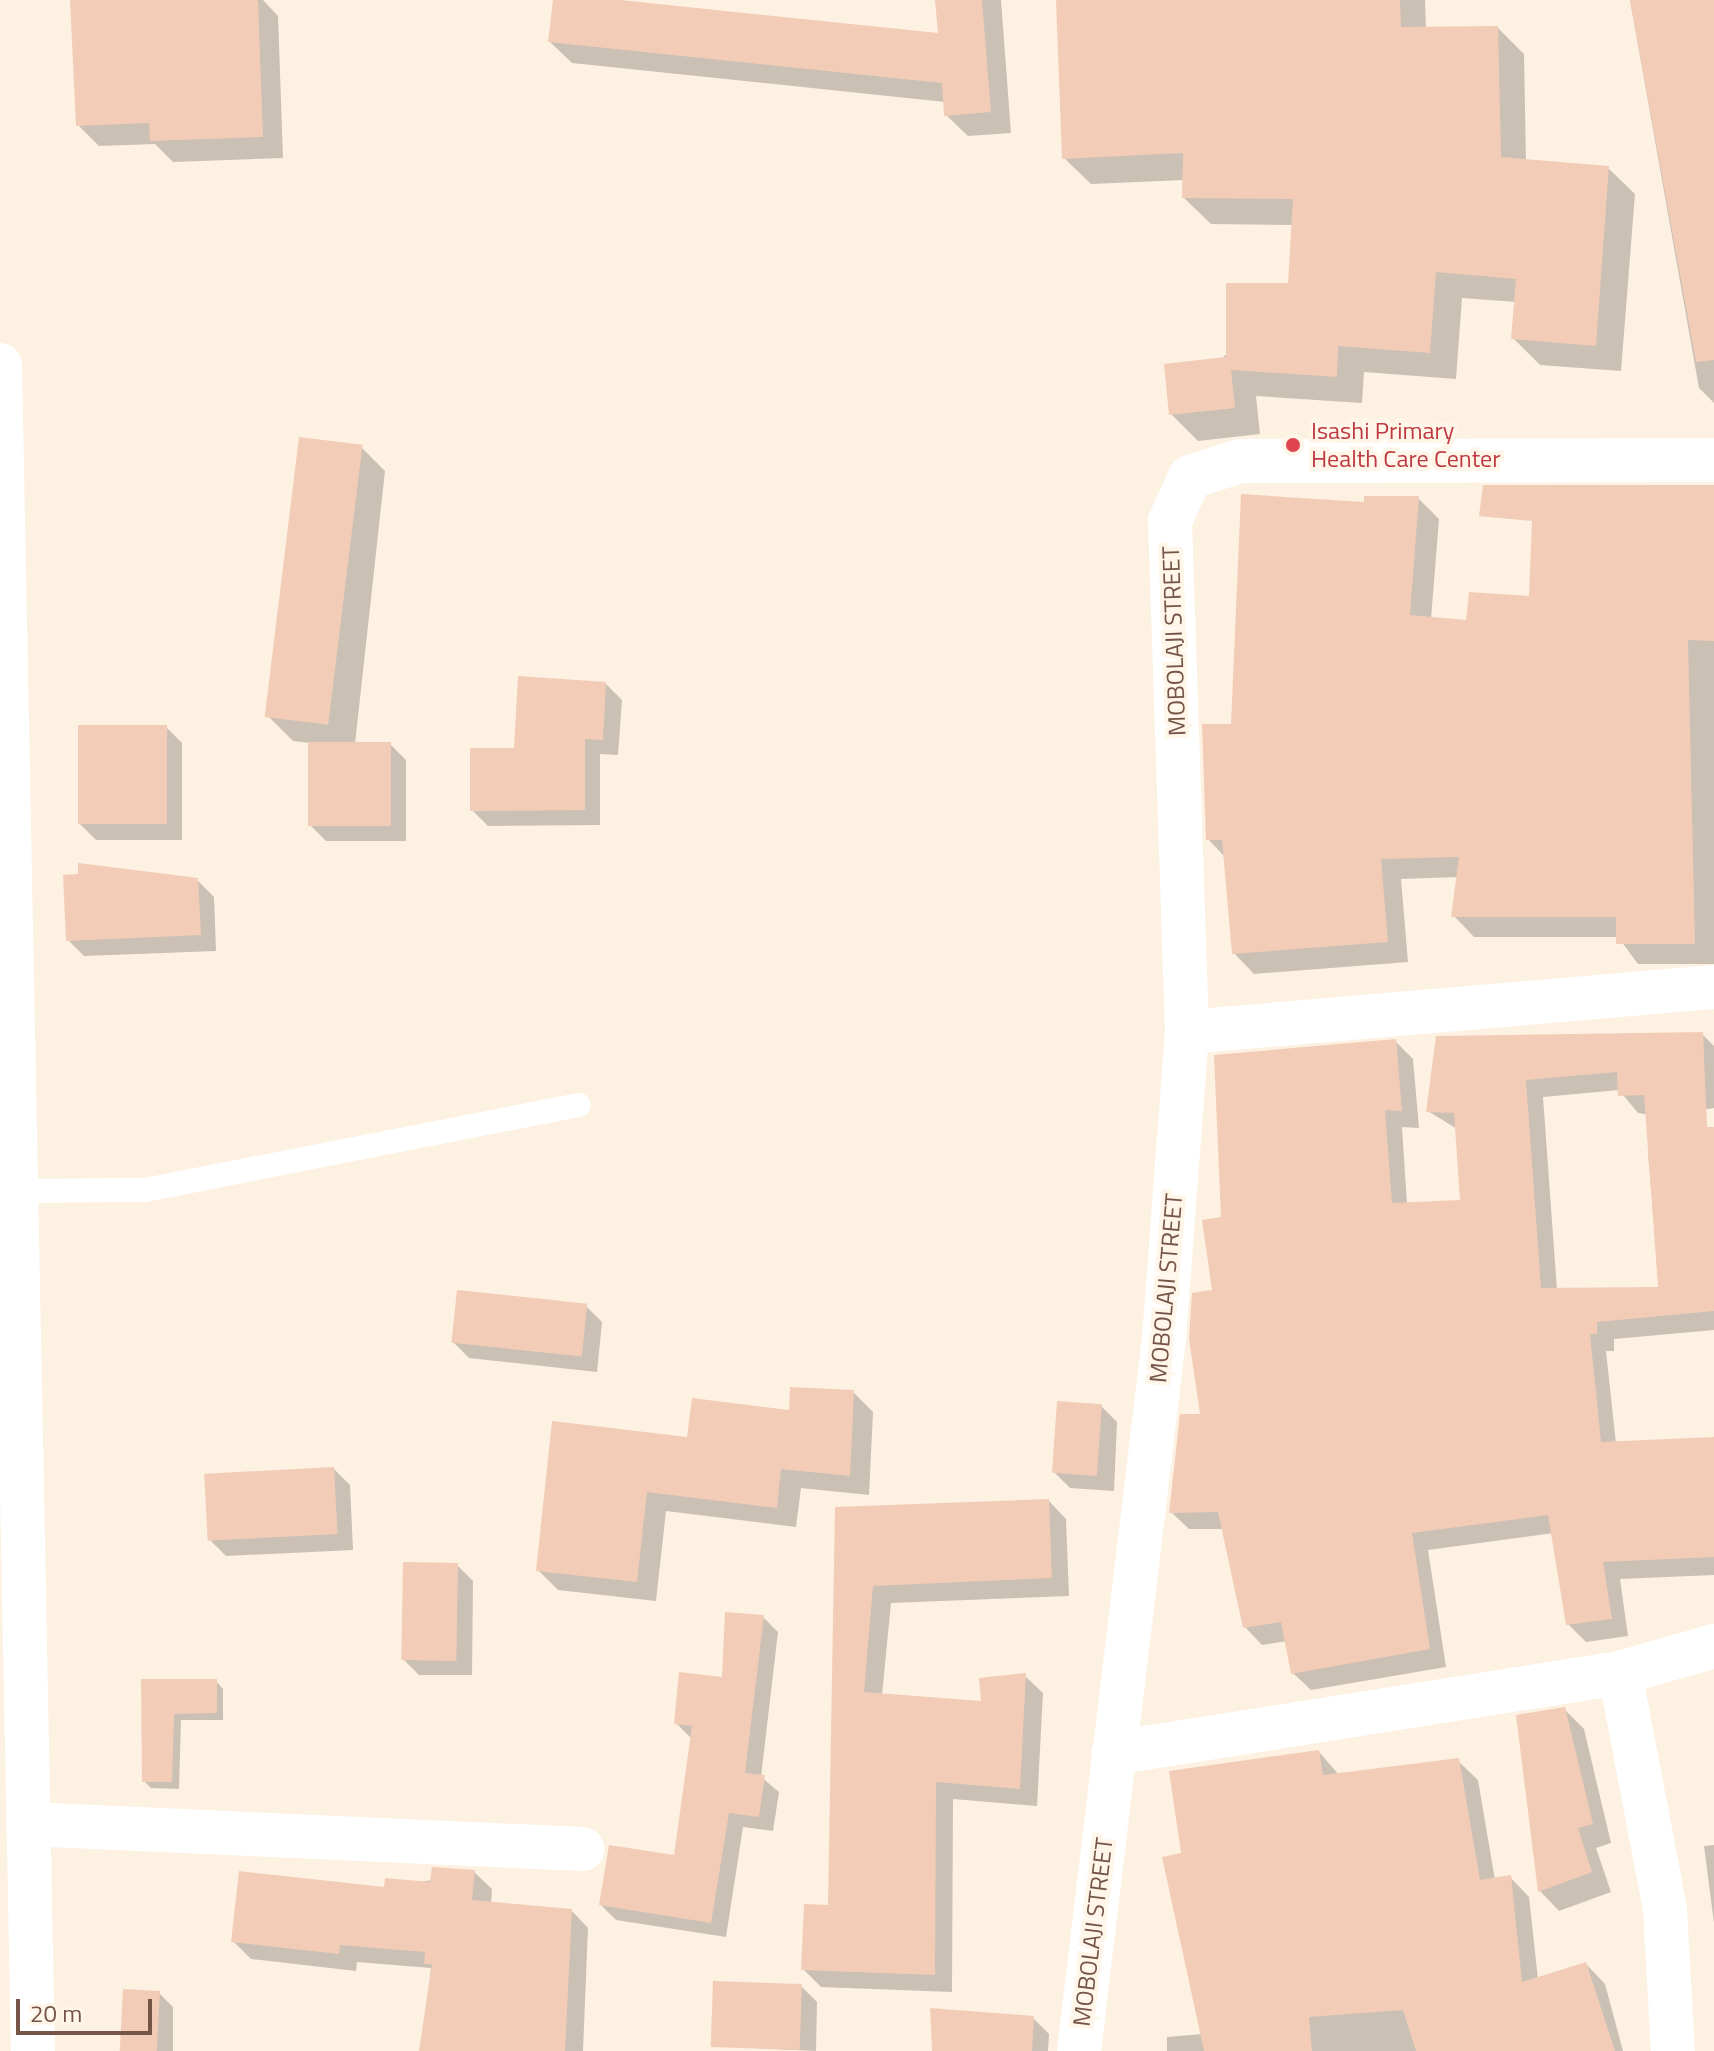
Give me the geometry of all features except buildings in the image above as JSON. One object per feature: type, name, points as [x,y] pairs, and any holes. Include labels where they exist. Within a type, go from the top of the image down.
[{"type":"street","points":[[0,365],[33,2051]]},
{"type":"street","name":"MOBOLAJI STREET","points":[[1079,2051],[1164,1338],[1187,1032],[1170,521],[1190,477],[1240,461],[1714,460]]},
{"type":"street","points":[[1187,1032],[1714,987]]},
{"type":"street","points":[[1113,1753],[1620,1673],[1714,1646]]},
{"type":"street","points":[[1620,1673],[1665,1909],[1673,2051]]},
{"type":"street","points":[[28,1824],[582,1849]]},
{"type":"lane","points":[[16,1191],[145,1190],[579,1105]]},
{"type":"place","name":"Isashi Primary Health Care Center","points":[[1293,445]]}]
